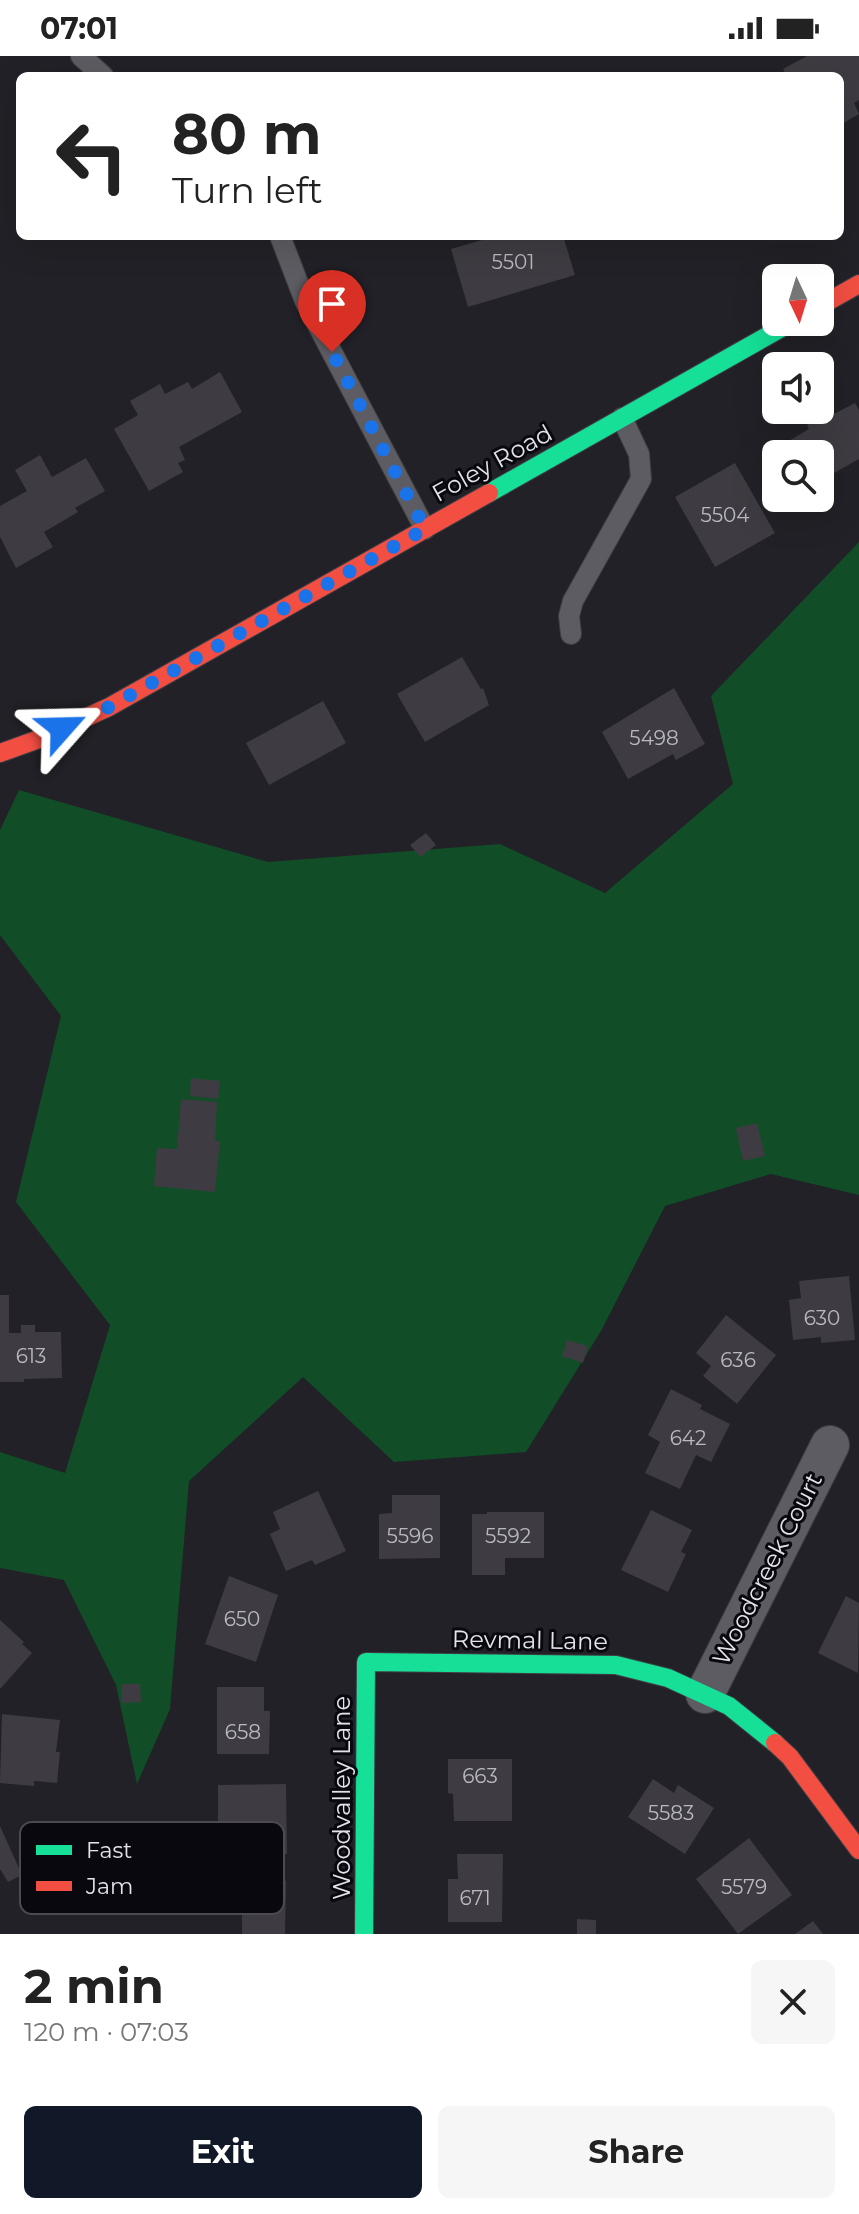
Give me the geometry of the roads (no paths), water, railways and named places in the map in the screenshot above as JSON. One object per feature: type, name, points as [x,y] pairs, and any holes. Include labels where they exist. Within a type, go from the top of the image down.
[{"type":"street","points":[[834,298],[859,284]]},
{"type":"street","name":"Foley Road","points":[[0,753],[109,707],[767,336]]},
{"type":"street","name":"Woodcreek Court","points":[[705,1694],[830,1445]]},
{"type":"street","name":"Revmal Lane","points":[[366,1662],[616,1665],[668,1678],[729,1706],[761,1729],[790,1757],[859,1850]]},
{"type":"street","name":"Woodvalley Lane","points":[[364,1934],[366,1662]]},
{"type":"lane","points":[[81,56],[99,72]]},
{"type":"lane","points":[[282,240],[305,301],[425,529]]},
{"type":"lane","points":[[571,634],[569,616],[573,601],[641,479],[639,454],[622,418]]}]
